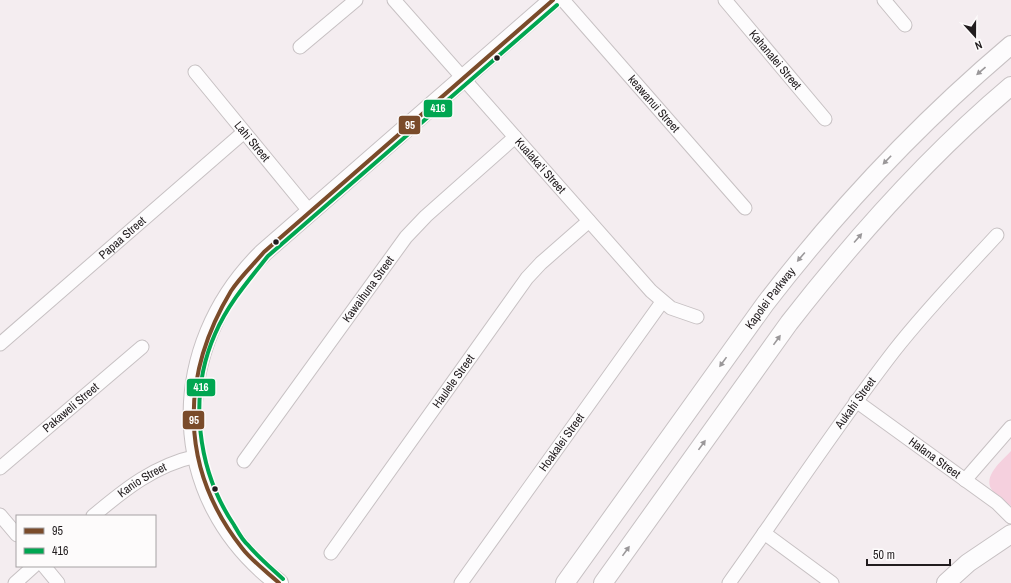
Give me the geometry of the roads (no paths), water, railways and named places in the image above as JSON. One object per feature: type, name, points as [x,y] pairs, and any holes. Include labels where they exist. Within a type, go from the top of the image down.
[{"type":"main road","points":[[279,583],[255,563],[231,534],[212,501],[197,456],[193,429],[193,392],[200,357],[211,323],[229,292],[251,264],[553,0]]},
{"type":"main road","name":"Kapolei Parkway","points":[[565,583],[764,304],[802,256],[867,182],[904,143],[942,106],[1011,45]]},
{"type":"main road","points":[[603,583],[789,322],[821,281],[875,219],[926,165],[1011,86]]},
{"type":"main road","points":[[946,583],[968,563],[1011,534]]},
{"type":"street","points":[[300,47],[356,0]]},
{"type":"street","name":"Kualaka'i Street","points":[[394,0],[651,291],[662,302],[677,310],[697,317]]},
{"type":"street","name":"keawanui Street","points":[[563,0],[745,208]]},
{"type":"street","name":"Kahanalei Street","points":[[725,0],[825,119]]},
{"type":"street","points":[[884,0],[905,25]]},
{"type":"street","name":"Lahi Street","points":[[194,72],[310,212]]},
{"type":"street","name":"Papaa Street","points":[[0,344],[244,132]]},
{"type":"street","name":"Kawaihuna Street","points":[[244,461],[406,237],[426,216],[515,137]]},
{"type":"street","name":"Haulele Street","points":[[331,553],[527,278],[541,263],[589,221]]},
{"type":"street","name":"Aukahi Street","points":[[729,583],[856,401],[928,310],[997,235]]},
{"type":"street","name":"Hoakalei Street","points":[[461,583],[662,302]]},
{"type":"street","name":"Pakaweli Street","points":[[0,468],[142,347]]},
{"type":"street","name":"Halana Street","points":[[856,401],[997,503],[1011,517]]},
{"type":"street","points":[[965,480],[1011,427]]},
{"type":"street","name":"Kanio Street","points":[[94,515],[130,486],[145,476],[182,459],[197,456]]},
{"type":"street","points":[[0,515],[16,534]]},
{"type":"street","points":[[764,533],[832,583]]},
{"type":"street","points":[[15,583],[33,567]]},
{"type":"street","points":[[45,567],[58,583]]}]
